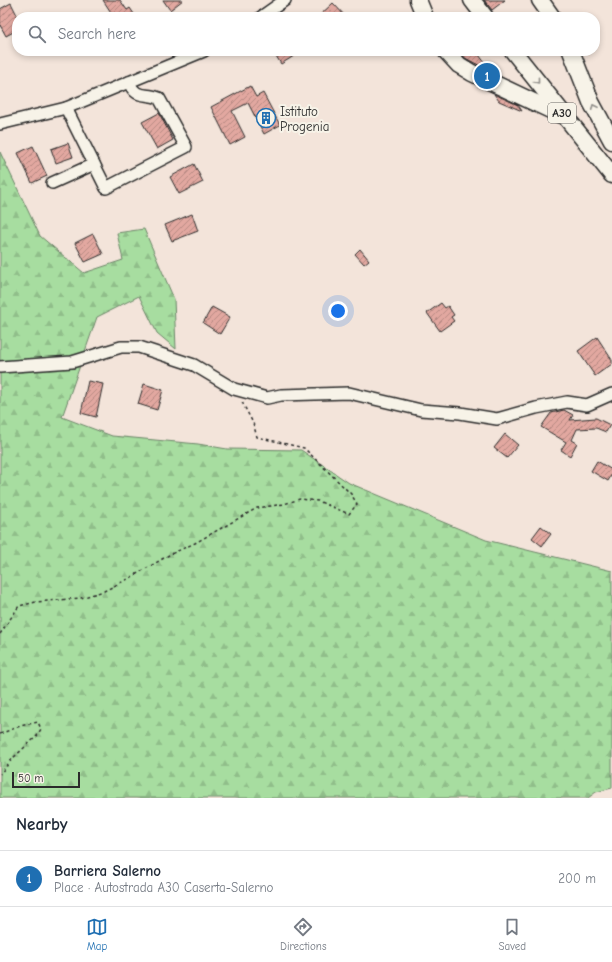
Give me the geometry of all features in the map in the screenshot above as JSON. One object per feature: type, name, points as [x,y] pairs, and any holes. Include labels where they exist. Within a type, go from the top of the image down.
[{"type":"highway","points":[[418,0],[423,12]]},
{"type":"highway","points":[[472,0],[481,12]]},
{"type":"highway","points":[[540,0],[548,12]]},
{"type":"highway","points":[[451,56],[459,65],[472,73],[565,117]]},
{"type":"highway","name":"A30","points":[[516,56],[612,175]]},
{"type":"highway","name":"A30","points":[[573,56],[591,102],[612,141]]},
{"type":"street","points":[[268,12],[285,0]]},
{"type":"street","points":[[0,124],[66,108],[192,56]]},
{"type":"street","points":[[66,108],[106,188],[186,147],[159,98],[136,94],[132,90],[129,82]]},
{"type":"street","points":[[52,183],[94,164]]},
{"type":"street","points":[[0,367],[72,362],[121,347],[139,347],[194,365],[234,389],[267,398],[281,395],[348,393],[421,410],[460,413],[497,419],[536,408],[567,402],[587,405],[612,394]]},
{"type":"path","points":[[0,634],[19,606],[36,602],[81,598],[104,591],[130,578],[169,555],[195,543],[257,508],[284,504],[300,499],[318,500],[349,514],[357,504],[351,494],[304,448],[257,437],[248,411],[234,389]]},
{"type":"path","points":[[0,734],[20,726],[38,722],[41,729],[0,774]]},
{"type":"green space","points":[[0,152],[40,236],[84,273],[123,260],[117,233],[144,229],[174,299],[176,349],[157,333],[139,296],[97,317],[62,417],[112,436],[198,444],[227,449],[301,450],[349,483],[486,540],[612,571],[612,788],[596,792],[588,798],[0,798]]},
{"type":"building","points":[[103,0],[120,0],[127,10],[130,8],[133,12],[111,12]]},
{"type":"building","points":[[163,0],[183,0],[170,10]]},
{"type":"building","points":[[484,0],[505,0],[492,10]]},
{"type":"building","points":[[11,3],[16,12],[12,12],[12,33],[6,36],[0,25],[0,9]]},
{"type":"building","points":[[333,3],[341,12],[323,12]]},
{"type":"building","points":[[276,56],[294,56],[281,64]]},
{"type":"building","points":[[464,56],[480,56],[492,72]]},
{"type":"building","name":"Istituto Progenia","points":[[250,86],[256,97],[263,93],[280,125],[264,134],[248,103],[232,111],[245,137],[230,145],[211,107]]},
{"type":"building","points":[[494,94],[518,105],[522,111],[499,101]]},
{"type":"building","points":[[159,113],[173,140],[157,149],[142,122]]},
{"type":"building","points":[[68,143],[73,157],[56,163],[51,149]]},
{"type":"building","points":[[33,146],[47,176],[32,183],[18,153]]},
{"type":"building","points":[[194,164],[203,182],[179,194],[170,177]]},
{"type":"building","points":[[192,214],[198,231],[172,241],[165,225]]},
{"type":"building","points":[[93,234],[103,254],[85,262],[75,243]]},
{"type":"building","points":[[360,249],[369,260],[364,264],[355,254]]},
{"type":"building","points":[[441,303],[445,308],[448,306],[454,315],[451,317],[454,321],[440,331],[427,313]]},
{"type":"building","points":[[212,307],[230,317],[220,334],[203,323]]},
{"type":"building","points":[[597,337],[612,360],[612,364],[595,376],[578,351]]},
{"type":"building","points":[[88,381],[103,384],[96,417],[81,413]]},
{"type":"building","points":[[144,384],[163,390],[157,410],[138,404]]},
{"type":"building","points":[[564,410],[573,415],[570,420],[596,418],[610,425],[606,432],[596,428],[577,429],[572,440],[577,443],[570,456],[561,450],[566,442],[541,427],[551,413]]},
{"type":"building","points":[[505,434],[518,445],[507,458],[494,448]]},
{"type":"building","points":[[597,461],[612,470],[612,474],[608,481],[591,471]]},
{"type":"building","points":[[541,526],[551,534],[542,546],[532,538]]},
{"type":"place","name":"Barriera Salerno","points":[[487,76]]},
{"type":"place","name":"Istituto Progenia","points":[[266,118]]}]
